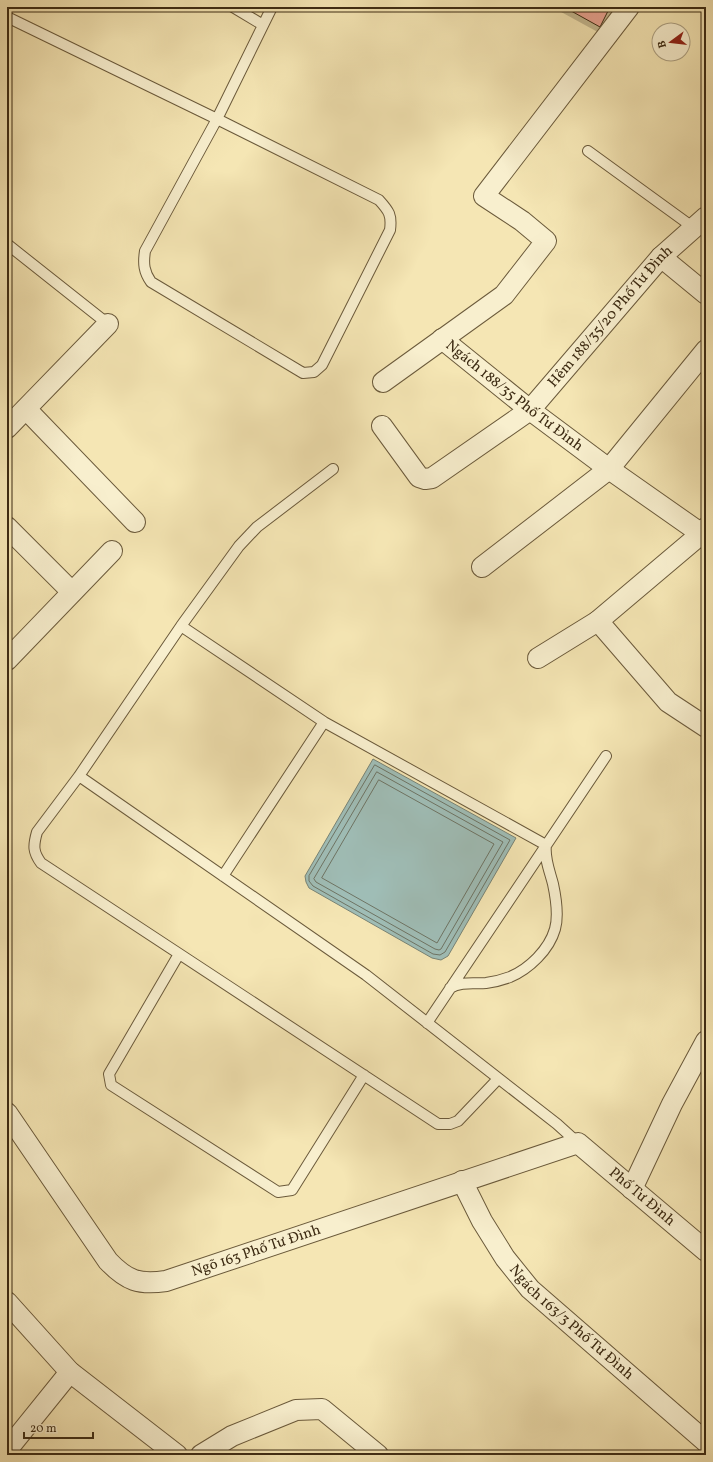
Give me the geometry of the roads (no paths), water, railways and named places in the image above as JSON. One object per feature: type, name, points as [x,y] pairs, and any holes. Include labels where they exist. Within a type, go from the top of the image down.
[{"type":"street","name":"Ngách 188/35 Phố Tư Đình","points":[[629,7],[484,196],[522,221],[546,241],[504,295],[442,339],[530,410],[609,469],[704,533]]},
{"type":"street","name":"Hẻm 188/35/20 Phố Tư Đình","points":[[382,426],[419,477],[425,479],[432,478],[530,410],[662,257],[700,223]]},
{"type":"street","points":[[662,257],[706,294]]},
{"type":"street","points":[[7,428],[108,324]]},
{"type":"street","points":[[383,382],[442,339]]},
{"type":"street","points":[[482,567],[609,469],[706,350]]},
{"type":"street","points":[[26,409],[134,522]]},
{"type":"street","points":[[7,527],[72,592]]},
{"type":"street","points":[[538,658],[598,621],[704,533]]},
{"type":"street","points":[[7,660],[112,551]]},
{"type":"street","points":[[598,621],[668,702],[706,727]]},
{"type":"street","points":[[632,1189],[672,1104],[706,1041]]},
{"type":"street","name":"Ngõ 163 Phố Tư Đình","points":[[9,1117],[108,1261],[127,1278],[139,1282],[152,1283],[166,1281],[578,1143]]},
{"type":"street","name":"Phố Tư Đình","points":[[578,1143],[706,1251]]},
{"type":"street","name":"Ngách 163/3 Phố Tư Đình","points":[[462,1181],[482,1222],[505,1258],[530,1289],[706,1442]]},
{"type":"street","points":[[7,1302],[70,1372],[177,1455]]},
{"type":"street","points":[[7,1450],[70,1372]]},
{"type":"street","points":[[201,1455],[232,1436],[296,1410],[322,1409],[378,1455]]},
{"type":"lane","points":[[233,7],[263,24]]},
{"type":"lane","points":[[7,17],[216,119],[379,200],[392,219],[390,230],[322,365],[314,372],[304,373],[151,282],[146,275],[143,264],[144,251],[216,119],[272,7]]},
{"type":"lane","points":[[588,151],[700,223]]},
{"type":"lane","points":[[7,244],[108,324]]},
{"type":"lane","points":[[333,469],[257,527],[239,546],[181,626],[79,776],[37,832],[34,842],[34,854],[41,863],[438,1124],[450,1124],[458,1121],[498,1079]]},
{"type":"lane","points":[[181,626],[324,722],[546,845]]},
{"type":"lane","points":[[223,876],[324,722]]},
{"type":"lane","points":[[427,1023],[606,756]]},
{"type":"lane","points":[[79,776],[366,975],[557,1124],[578,1143]]},
{"type":"lane","points":[[450,988],[460,984],[488,983],[509,977],[529,965],[548,944],[555,930],[557,913],[555,892],[546,860],[546,845]]},
{"type":"lane","points":[[179,954],[109,1074],[111,1085],[278,1192],[292,1190],[364,1075]]},
{"type":"water","points":[[373,759],[516,838],[448,956],[441,960],[432,958],[309,888],[306,882],[305,876]]}]
